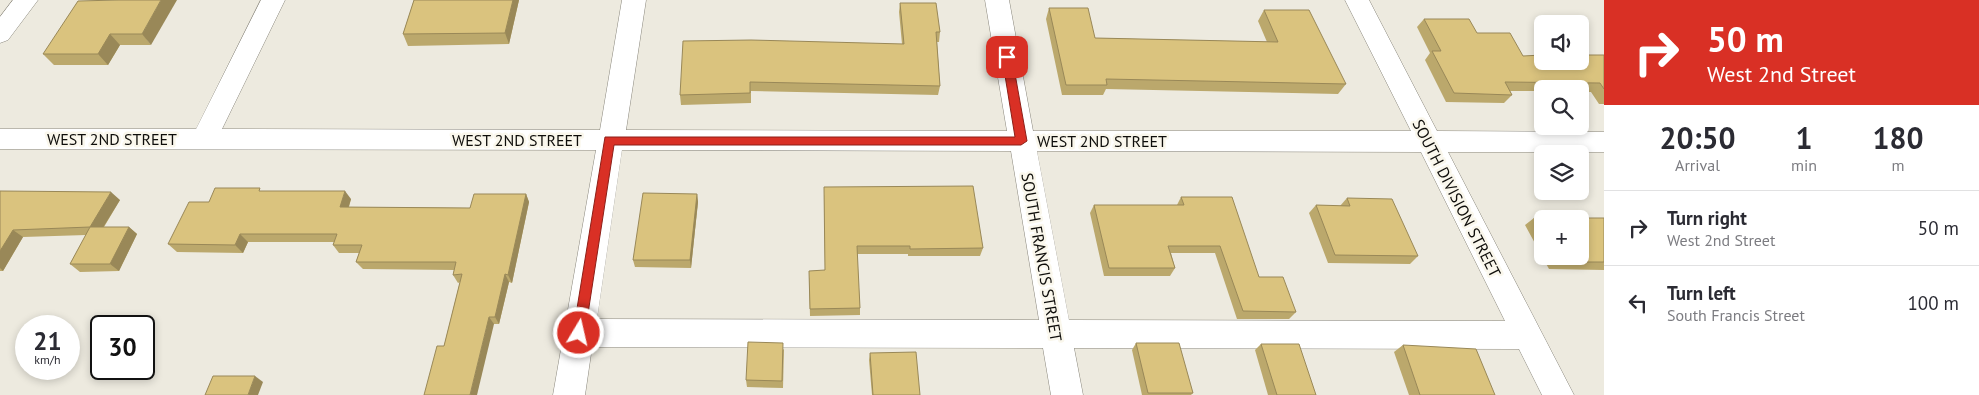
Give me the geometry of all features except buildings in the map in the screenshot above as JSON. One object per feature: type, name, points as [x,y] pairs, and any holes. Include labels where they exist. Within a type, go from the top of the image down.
[{"type":"street","points":[[0,34],[26,0]]},
{"type":"street","points":[[204,139],[272,0]]},
{"type":"street","points":[[569,395],[609,140],[634,0]]},
{"type":"street","name":"SOUTH FRANCIS STREET","points":[[997,0],[1067,395]]},
{"type":"street","name":"SOUTH DIVISION STREET","points":[[1357,0],[1558,395]]},
{"type":"street","name":"WEST 2ND STREET","points":[[0,139],[1604,142]]},
{"type":"street","points":[[579,333],[1527,334]]},
{"type":"route","points":[[579,333],[609,140],[1021,141],[1007,57]]}]
